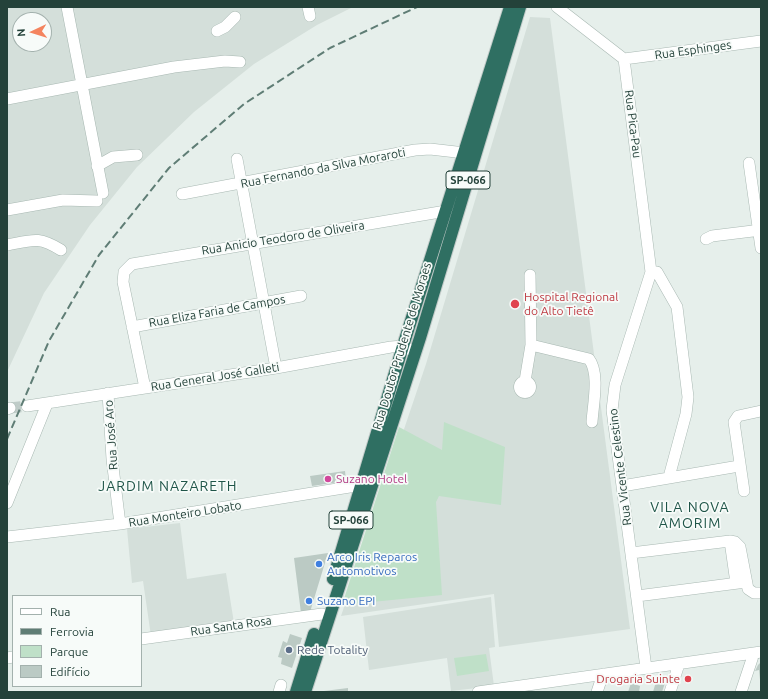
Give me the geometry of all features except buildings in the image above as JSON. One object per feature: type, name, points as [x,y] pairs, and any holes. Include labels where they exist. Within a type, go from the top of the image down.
[{"type":"highway","name":"Rua Doutor Prudente de Moraes","points":[[296,692],[322,614],[403,346],[510,7]]},
{"type":"highway","name":"Rua Doutor Prudente de Moraes","points":[[305,692],[385,447],[520,7]]},
{"type":"street","points":[[7,210],[64,200],[100,197],[97,166],[67,7]]},
{"type":"street","points":[[557,7],[624,59]]},
{"type":"street","points":[[217,31],[225,27],[235,17]]},
{"type":"street","name":"Rua Esphinges","points":[[624,59],[761,41]]},
{"type":"street","name":"Rua Pica-Pau","points":[[624,59],[651,272]]},
{"type":"street","points":[[7,99],[174,67],[225,61],[240,62]]},
{"type":"street","name":"Rua Fernando da Silva Moraroti","points":[[182,194],[415,150],[430,149],[465,153]]},
{"type":"street","points":[[97,166],[113,158],[137,155]]},
{"type":"street","points":[[237,159],[240,184],[253,242],[276,368]]},
{"type":"street","points":[[749,163],[760,230],[761,248]]},
{"type":"street","name":"Rua Anicio Teodoro de Oliveira","points":[[132,327],[123,282],[124,272],[132,264],[253,242],[446,211]]},
{"type":"street","points":[[706,239],[712,236],[760,230]]},
{"type":"street","points":[[7,245],[38,240],[44,241],[61,250]]},
{"type":"street","points":[[651,272],[657,272],[677,306],[687,382],[686,414],[669,477]]},
{"type":"street","name":"Rua Vicente Celestino","points":[[646,668],[612,410],[612,398],[651,272]]},
{"type":"street","points":[[525,381],[531,346],[530,275]]},
{"type":"street","name":"Rua Eliza Faria de Campos","points":[[132,327],[301,296]]},
{"type":"street","points":[[132,327],[145,388]]},
{"type":"street","points":[[403,346],[414,352]]},
{"type":"street","name":"Rua General José Galleti","points":[[28,406],[276,368],[403,346]]},
{"type":"street","points":[[531,346],[589,359],[593,365],[595,378],[592,422]]},
{"type":"street","name":"Rua José Aro","points":[[108,393],[112,459],[120,524]]},
{"type":"street","points":[[7,503],[47,404]]},
{"type":"street","points":[[744,491],[734,422],[738,416],[761,411]]},
{"type":"street","points":[[622,486],[740,466]]},
{"type":"street","name":"Rua Monteiro Lobato","points":[[7,537],[120,524],[362,485]]},
{"type":"street","points":[[631,553],[730,541],[741,583],[751,592],[761,593]]},
{"type":"street","points":[[637,596],[741,583]]},
{"type":"street","name":"Rua Santa Rosa","points":[[142,639],[322,614]]},
{"type":"street","points":[[478,692],[545,687],[603,674],[757,653]]},
{"type":"street","points":[[741,692],[757,653]]},
{"type":"street","points":[[670,692],[679,664]]},
{"type":"street","points":[[597,692],[603,674]]},
{"type":"shaded area","points":[[7,7],[353,7],[317,25],[254,64],[194,112],[137,167],[90,225],[44,293],[7,372]]},
{"type":"shaded area","name":"Hospital Regional do Alto Tietê","points":[[530,17],[550,18],[630,629],[499,647],[494,594],[341,616],[426,364]]},
{"type":"shaded area","points":[[180,523],[187,579],[226,573],[234,623],[151,636],[143,581],[132,583],[127,529]]},
{"type":"shaded area","points":[[491,597],[495,647],[489,648],[494,686],[451,691],[447,658],[369,670],[363,617]]},
{"type":"green space","points":[[444,422],[505,447],[501,505],[439,496],[436,502],[442,595],[342,605],[399,427],[442,450]]},
{"type":"green space","points":[[486,654],[489,671],[457,676],[454,658]]},
{"type":"tunnel","points":[[10,408],[27,406]]},
{"type":"railway","points":[[7,439],[49,341],[99,255],[169,168],[244,104],[330,48],[417,7]]},
{"type":"place","name":"Hospital Regional do Alto Tietê","points":[[515,304]]},
{"type":"place","name":"Suzano Hotel","points":[[328,479]]},
{"type":"place","name":"Arco Iris Reparos Automotivos","points":[[319,564]]},
{"type":"place","name":"Suzano EPI","points":[[309,601]]},
{"type":"place","name":"Rede Totality","points":[[289,650]]},
{"type":"place","name":"Drogaria Suinte","points":[[688,679]]},
{"type":"district","name":"JARDIM NAZARETH","points":[[168,486]]},
{"type":"district","name":"VILA NOVA AMORIM","points":[[690,516]]}]
